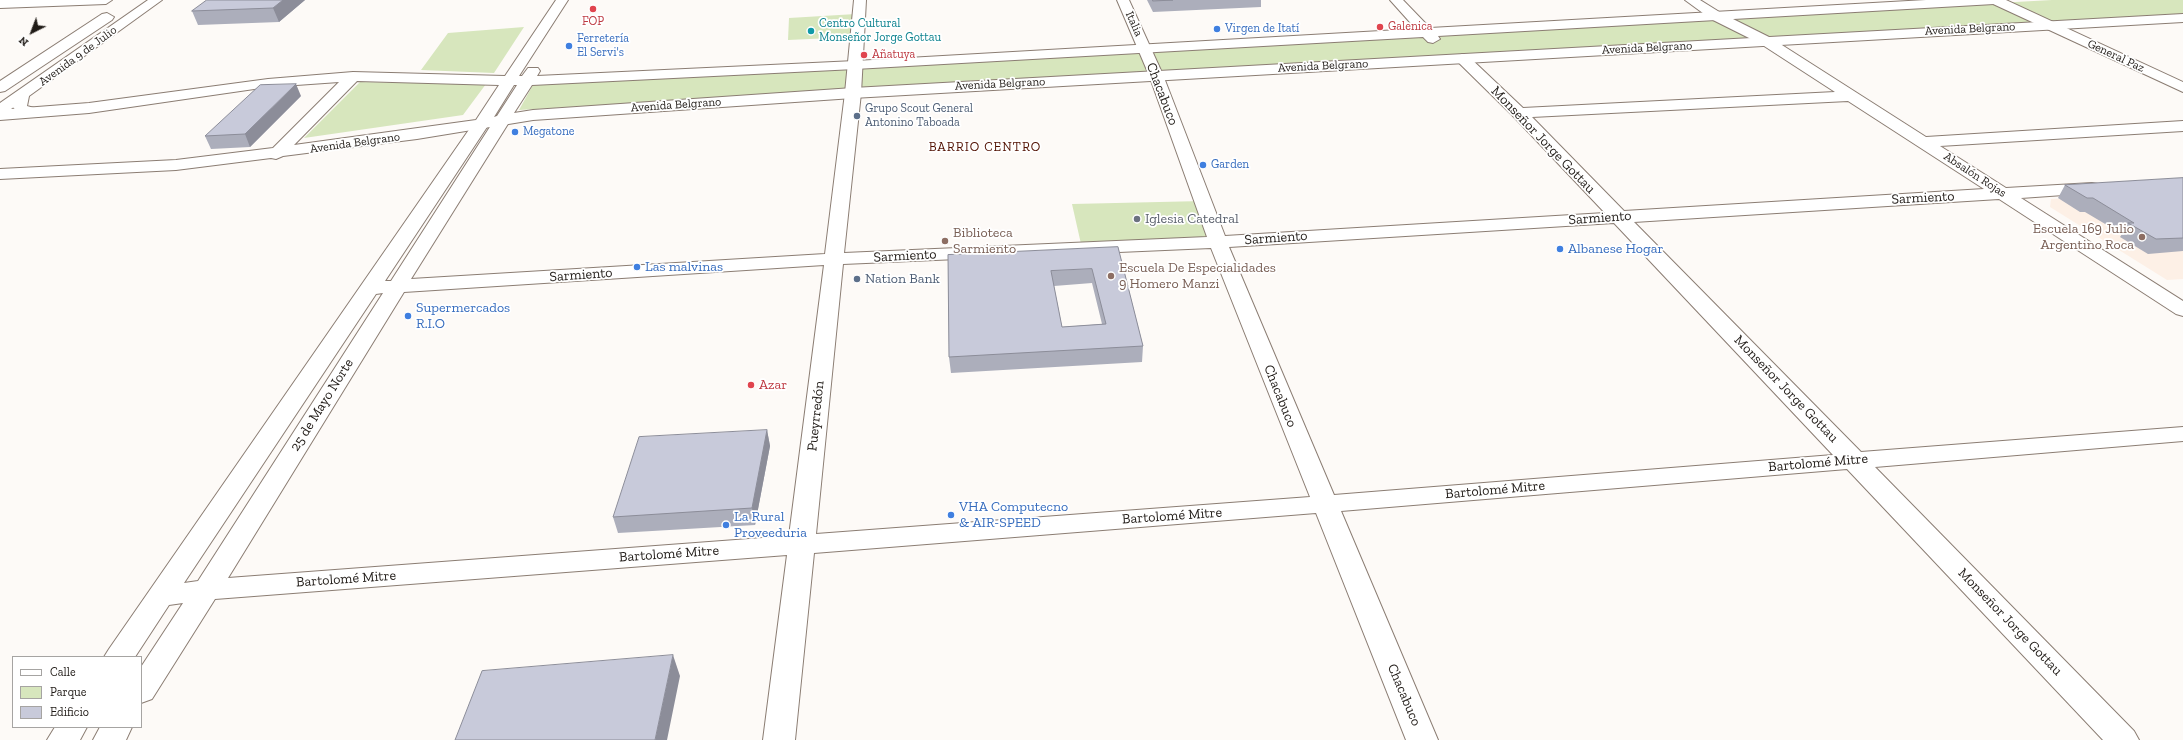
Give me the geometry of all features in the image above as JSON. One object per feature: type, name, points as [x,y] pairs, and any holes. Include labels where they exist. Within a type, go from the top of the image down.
[{"type":"street","points":[[0,4],[106,0]]},
{"type":"street","name":"Avenida 9 de Julio","points":[[0,110],[156,0]]},
{"type":"street","name":"25 de Mayo Norte","points":[[120,656],[481,124],[508,80],[562,0]]},
{"type":"street","name":"Pueyrredón","points":[[779,740],[803,544],[833,259],[853,93],[860,0]]},
{"type":"street","name":"Italia","points":[[1123,0],[1145,48]]},
{"type":"street","points":[[1396,0],[1440,47],[1459,49]]},
{"type":"street","name":"Monseñor Jorge Gottau","points":[[1413,0],[1445,32],[1459,49],[1618,217],[1855,460],[2123,740]]},
{"type":"street","name":"Absalón Rojas","points":[[1691,0],[1716,16],[1766,41],[1925,142],[2183,310]]},
{"type":"street","name":"Avenida Belgrano","points":[[276,154],[353,76],[527,81],[855,65],[1995,0]]},
{"type":"street","name":"General Paz","points":[[1995,0],[2183,88]]},
{"type":"street","name":"General Paz","points":[[2020,0],[2183,76]]},
{"type":"street","name":"Avenida 9 de Julio","points":[[0,88],[126,4]]},
{"type":"street","name":"Avenida Belgrano","points":[[276,154],[533,115],[853,93],[1156,75],[1459,49],[1766,41],[2068,23],[2183,18]]},
{"type":"street","name":"Chacabuco","points":[[1145,48],[1218,242],[1324,504],[1422,740]]},
{"type":"street","name":"25 de Mayo Norte","points":[[142,689],[207,590],[396,286],[540,61]]},
{"type":"street","points":[[0,115],[89,108],[268,83],[353,76]]},
{"type":"street","points":[[21,96],[19,104],[22,108],[35,112]]},
{"type":"street","points":[[1518,112],[1852,96]]},
{"type":"street","points":[[1925,142],[2183,126]]},
{"type":"street","points":[[0,174],[176,165],[276,154]]},
{"type":"street","name":"Sarmiento","points":[[369,288],[833,259],[1218,242],[2113,186]]},
{"type":"street","name":"Bartolomé Mitre","points":[[161,596],[207,590],[1324,504],[2183,434]]},
{"type":"street","points":[[63,740],[71,728]]},
{"type":"street","points":[[109,740],[116,728]]},
{"type":"shaded area","points":[[2183,191],[2183,279],[2167,280],[2050,207],[2051,199]]},
{"type":"green space","points":[[2052,0],[2183,0],[2183,15],[519,110],[534,83]]},
{"type":"green space","points":[[856,14],[854,37],[788,40],[789,18]]},
{"type":"green space","points":[[524,27],[494,73],[421,70],[448,33]]},
{"type":"green space","points":[[360,82],[486,84],[463,115],[304,138]]},
{"type":"green space","points":[[1203,201],[1220,237],[1081,244],[1072,204]]},
{"type":"building","points":[[207,0],[283,0],[273,8],[192,11]]},
{"type":"building","points":[[296,84],[245,134],[205,136],[260,85]]},
{"type":"building","points":[[2183,178],[2183,238],[2156,239],[2128,223],[2134,223],[2093,198],[2087,198],[2065,185]]},
{"type":"building","points":[[1118,247],[1143,346],[949,357],[948,255]],"holes":[[[1092,269],[1106,324],[1062,327],[1051,271]]]},
{"type":"building","points":[[767,430],[752,508],[613,517],[639,437]]},
{"type":"building","points":[[673,655],[655,740],[455,740],[482,671]]},
{"type":"place","name":"FOP","points":[[593,9]]},
{"type":"place","name":"Galenica","points":[[1380,27]]},
{"type":"place","name":"Virgen de Itatí","points":[[1217,29]]},
{"type":"place","name":"Centro Cultural Monseñor Jorge Gottau","points":[[811,31]]},
{"type":"place","name":"Ferretería El Servi's","points":[[569,46]]},
{"type":"place","name":"Añatuya","points":[[864,55]]},
{"type":"place","name":"Grupo Scout General Antonino Taboada","points":[[857,116]]},
{"type":"place","name":"Megatone","points":[[515,132]]},
{"type":"place","name":"Garden","points":[[1203,165]]},
{"type":"place","name":"Iglesia Catedral","points":[[1137,219]]},
{"type":"place","name":"Escuela 169 Julio Argentino Roca","points":[[2142,237]]},
{"type":"place","name":"Biblioteca Sarmiento","points":[[945,241]]},
{"type":"place","name":"Albanese Hogar","points":[[1560,249]]},
{"type":"place","name":"Las malvinas","points":[[637,267]]},
{"type":"place","name":"Escuela De Especialidades 9 Homero Manzi","points":[[1111,276]]},
{"type":"place","name":"Nation Bank","points":[[857,279]]},
{"type":"place","name":"Supermercados R.I.O","points":[[408,316]]},
{"type":"place","name":"Azar","points":[[751,385]]},
{"type":"place","name":"VHA Computecno & AIR-SPEED","points":[[951,515]]},
{"type":"place","name":"La Rural Proveeduria","points":[[726,525]]},
{"type":"district","name":"BARRIO CENTRO","points":[[985,147]]}]
